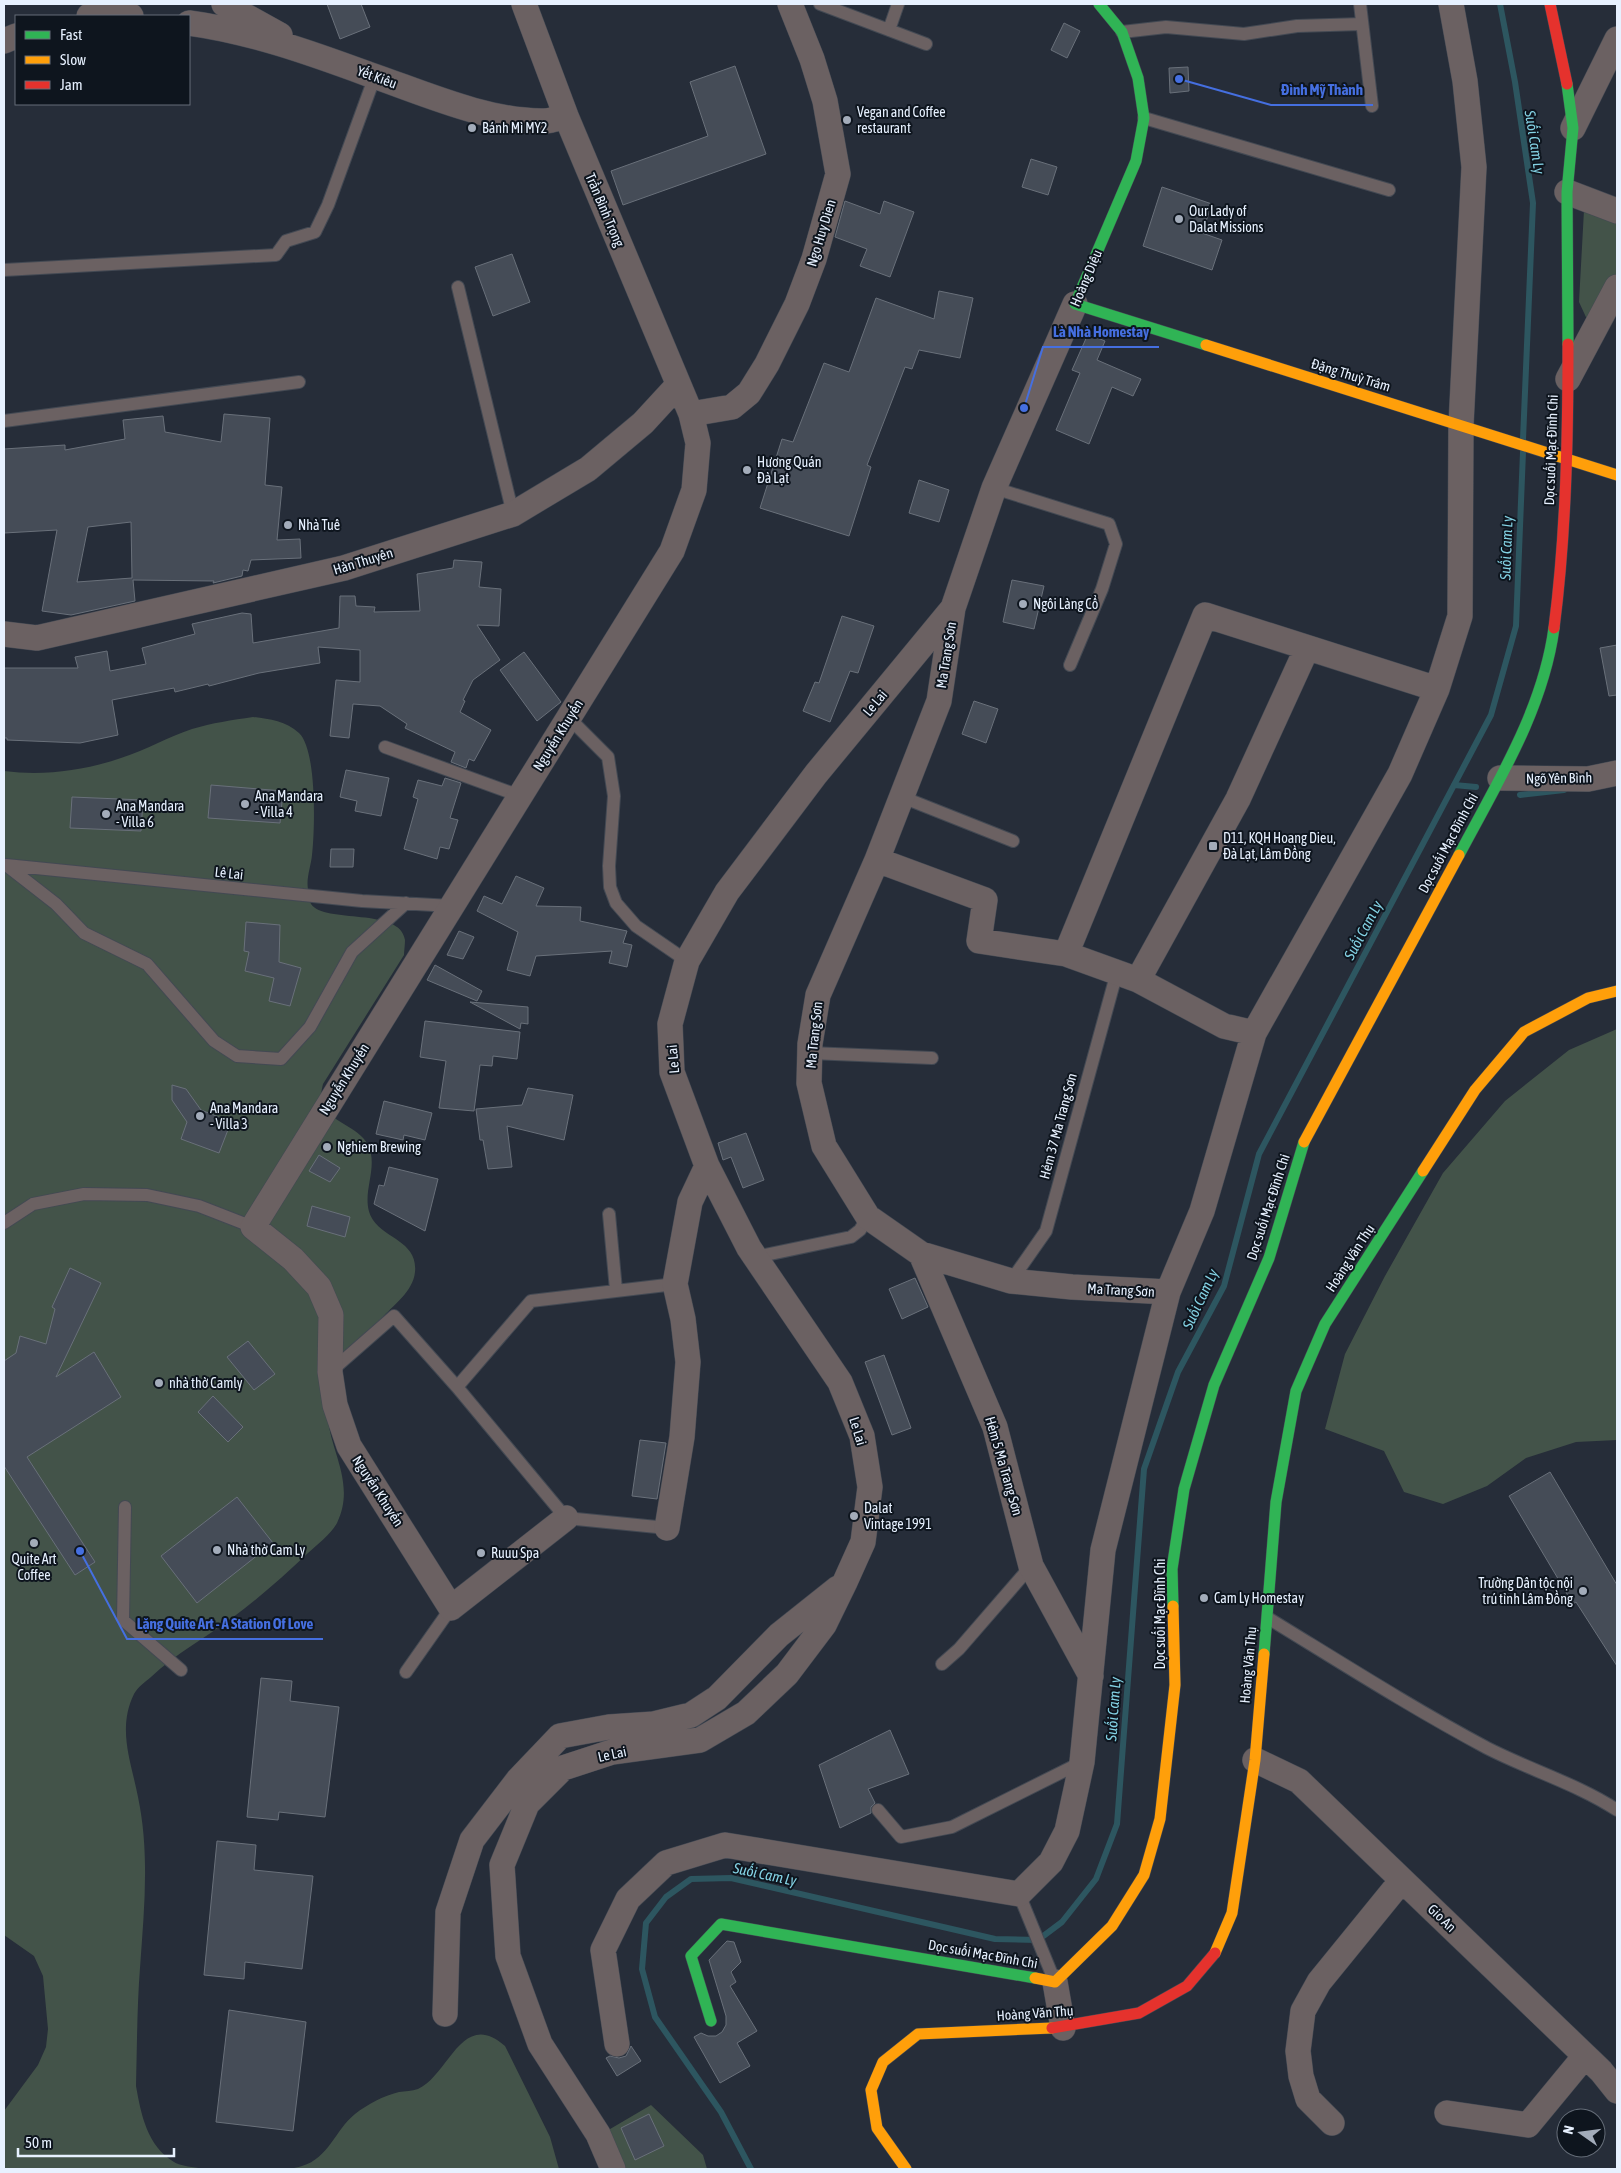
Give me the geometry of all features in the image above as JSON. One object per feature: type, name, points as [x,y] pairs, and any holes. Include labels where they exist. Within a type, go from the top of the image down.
[{"type":"street","points":[[224,4],[315,55]]},
{"type":"street","name":"Trần Bình Trọng","points":[[524,4],[566,116],[691,414]]},
{"type":"street","name":"Ngo Huy Dien","points":[[691,414],[732,407],[749,393],[767,364],[797,304],[814,259],[838,174],[825,101],[812,59],[790,4]]},
{"type":"street","name":"Hoàng Diệu","points":[[953,608],[994,488],[1136,161],[1144,118],[1138,78],[1122,32],[1099,4]]},
{"type":"street","points":[[617,2044],[603,1950],[628,1899],[666,1864],[726,1845],[1019,1894],[1051,1862],[1067,1831],[1082,1762],[1103,1550],[1168,1292],[1202,1211],[1254,1033],[1400,774],[1436,689],[1460,616],[1461,425],[1474,167],[1465,81],[1451,4]]},
{"type":"street","name":"Dọc suối Mạc Đĩnh Chi","points":[[711,2021],[691,1956],[722,1924],[1055,1982],[1112,1926],[1144,1875],[1160,1819],[1175,1685],[1172,1569],[1184,1489],[1214,1385],[1269,1258],[1306,1137],[1500,778],[1531,715],[1551,651],[1560,583],[1566,457],[1568,379],[1567,192],[1573,128],[1571,102],[1550,4]]},
{"type":"street","points":[[102,15],[122,15]]},
{"type":"street","name":"Yết Kiêu","points":[[190,23],[212,26],[315,55],[439,100],[505,118],[545,121],[566,116]]},
{"type":"street","points":[[1573,128],[1617,40]]},
{"type":"street","points":[[1567,192],[1617,211]]},
{"type":"street","points":[[1568,379],[1617,287]]},
{"type":"street","name":"Đặng Thuỳ Trâm","points":[[1075,304],[1566,457],[1617,475]]},
{"type":"street","name":"Hàn Thuyên","points":[[4,634],[37,638],[344,568],[513,514],[588,469],[643,423],[678,385]]},
{"type":"street","name":"Nguyễn Khuyến","points":[[451,1608],[349,1446],[336,1405],[330,1372],[331,1315],[319,1287],[293,1259],[253,1226],[672,551],[694,490],[698,443],[691,414]]},
{"type":"street","name":"Ma Trang Sơn","points":[[953,608],[939,701],[877,860],[818,995],[810,1053],[810,1083],[824,1146],[868,1217],[921,1254],[1011,1281],[1072,1287],[1168,1292]]},
{"type":"street","name":"Le Lai","points":[[613,2169],[598,2134],[540,2044],[508,1956],[502,1866],[528,1804],[563,1768],[612,1752],[700,1740],[746,1713],[787,1674],[824,1625],[863,1542],[870,1487],[862,1436],[840,1382],[756,1257],[707,1166],[672,1072],[670,1024],[687,961],[727,892],[810,782],[953,608]]},
{"type":"street","points":[[1066,954],[1205,615],[1436,689]]},
{"type":"street","points":[[1128,976],[1238,800],[1307,648]]},
{"type":"street","name":"Ngõ Yên Bình","points":[[1500,778],[1588,779],[1617,773]]},
{"type":"street","points":[[877,860],[986,900],[979,941],[1066,954],[1128,976],[1224,1026],[1254,1033]]},
{"type":"street","name":"Hoàng Văn Thụ","points":[[906,2169],[877,2128],[871,2090],[883,2062],[918,2034],[1063,2028],[1139,2013],[1187,1986],[1218,1950],[1232,1913],[1255,1760],[1276,1502],[1296,1390],[1325,1324],[1475,1090],[1524,1032],[1588,998],[1617,991]]},
{"type":"street","points":[[666,1528],[682,1437],[688,1362],[683,1319],[675,1284],[690,1202],[707,1166]]},
{"type":"street","name":"Hẻm 5 Ma Trang Sơn","points":[[921,1254],[995,1427],[1031,1566],[1090,1676]]},
{"type":"street","points":[[451,1608],[566,1518]]},
{"type":"street","points":[[445,2014],[448,1912],[472,1840],[518,1780],[560,1736],[609,1727],[654,1724],[691,1715],[717,1698],[779,1635],[845,1582]]},
{"type":"street","name":"Gio An","points":[[1255,1760],[1299,1781],[1601,2071],[1617,2091]]},
{"type":"street","points":[[1332,2124],[1308,2099],[1301,2076],[1298,2051],[1303,2011],[1318,1982],[1402,1880]]},
{"type":"street","points":[[1055,1982],[1063,2028]]},
{"type":"street","points":[[1447,2113],[1528,2125],[1585,2056]]},
{"type":"lane","points":[[820,4],[926,44]]},
{"type":"lane","points":[[889,30],[898,4]]},
{"type":"lane","points":[[1360,4],[1372,106]]},
{"type":"lane","points":[[1122,32],[1166,27],[1244,34],[1297,26],[1362,24]]},
{"type":"lane","points":[[4,270],[276,255],[286,241],[316,232],[328,205],[375,76]]},
{"type":"lane","points":[[1144,118],[1389,190]]},
{"type":"lane","points":[[458,287],[513,514]]},
{"type":"lane","points":[[4,422],[299,382]]},
{"type":"lane","points":[[994,488],[1109,524],[1116,544],[1102,589],[1070,665]]},
{"type":"lane","points":[[569,718],[608,757],[614,796],[609,866],[610,887],[616,903],[636,926],[687,961]]},
{"type":"lane","points":[[385,746],[520,796]]},
{"type":"lane","points":[[902,797],[1013,841]]},
{"type":"lane","points":[[5,865],[56,904],[84,933],[147,964],[214,1041],[237,1056],[281,1059],[310,1027],[352,952],[406,904]]},
{"type":"lane","name":"Lê Lai","points":[[5,865],[362,901],[452,906]]},
{"type":"lane","name":"Hẻm 37 Ma Trang Sơn","points":[[1011,1281],[1046,1231],[1128,976]]},
{"type":"lane","points":[[810,1053],[932,1058]]},
{"type":"lane","points":[[4,1223],[34,1204],[84,1194],[147,1195],[199,1206],[253,1226]]},
{"type":"lane","points":[[609,1214],[616,1290]]},
{"type":"lane","points":[[756,1257],[851,1238],[860,1230],[868,1217]]},
{"type":"lane","points":[[458,1387],[531,1301],[675,1284]]},
{"type":"lane","points":[[330,1372],[394,1316],[458,1387],[566,1518],[666,1528]]},
{"type":"lane","points":[[125,1507],[123,1620],[181,1670]]},
{"type":"lane","points":[[942,1664],[959,1648],[1031,1566]]},
{"type":"lane","points":[[406,1672],[451,1608]]},
{"type":"lane","points":[[1268,1618],[1369,1680],[1486,1747],[1535,1771],[1597,1797],[1617,1810]]},
{"type":"lane","points":[[878,1810],[901,1837],[952,1827],[1082,1762]]},
{"type":"lane","points":[[1019,1894],[1055,1982]]},
{"type":"green space","points":[[1584,210],[1617,221],[1617,273],[1591,328],[1579,302]]},
{"type":"green space","points":[[253,717],[277,721],[289,726],[299,733],[305,742],[312,772],[314,809],[312,855],[308,881],[308,894],[311,904],[319,910],[331,913],[377,919],[390,923],[400,930],[405,940],[404,955],[323,1084],[321,1097],[325,1108],[330,1114],[358,1133],[368,1145],[372,1164],[368,1192],[369,1211],[373,1220],[385,1232],[400,1242],[412,1254],[415,1262],[415,1272],[407,1292],[354,1351],[341,1368],[332,1386],[328,1404],[328,1421],[344,1487],[343,1505],[337,1523],[328,1535],[252,1603],[190,1646],[144,1683],[134,1694],[126,1720],[129,1758],[142,1818],[145,1861],[138,2012],[136,2086],[138,2097],[143,2118],[151,2138],[165,2155],[180,2165],[223,2169],[4,2169],[4,2111],[38,2065],[46,2047],[48,2029],[43,1976],[34,1956],[4,1935],[4,771],[48,773],[92,766],[130,755],[192,729]]},
{"type":"green space","points":[[1617,1029],[1617,1440],[1576,1442],[1526,1458],[1487,1486],[1443,1504],[1404,1492],[1384,1451],[1325,1429],[1345,1354],[1385,1276],[1443,1173],[1505,1101],[1569,1050]]},
{"type":"green space","points":[[478,2035],[490,2036],[505,2046],[550,2137],[559,2169],[288,2169],[302,2166],[319,2157],[348,2120],[365,2107],[381,2098],[399,2092],[418,2089],[429,2082],[457,2048],[467,2039]]},
{"type":"green space","points":[[651,2105],[703,2155],[707,2169],[618,2169],[605,2132]]},
{"type":"green space","points":[[241,2169],[288,2169],[272,2170]]},
{"type":"building","points":[[327,4],[361,4],[370,27],[340,39]]},
{"type":"building","points":[[1064,23],[1080,31],[1067,58],[1051,50]]},
{"type":"building","points":[[735,66],[766,154],[623,205],[611,171],[708,136],[690,82]]},
{"type":"building","points":[[1188,67],[1189,91],[1170,93],[1169,68]]},
{"type":"building","points":[[1031,159],[1057,167],[1048,195],[1022,187]]},
{"type":"building","name":"Our Lady of Dalat Missions","points":[[1162,187],[1212,204],[1202,233],[1222,240],[1212,270],[1143,246]]},
{"type":"building","points":[[845,201],[880,214],[884,201],[914,212],[890,277],[860,266],[867,249],[835,237]]},
{"type":"building","points":[[512,254],[530,302],[493,316],[475,267]]},
{"type":"building","points":[[939,291],[973,298],[960,358],[919,350],[912,369],[905,367],[867,465],[871,467],[849,536],[760,508],[782,439],[793,442],[824,363],[849,372],[876,298],[934,319]]},
{"type":"building","points":[[1088,334],[1105,341],[1097,360],[1141,379],[1133,396],[1112,387],[1089,444],[1056,430],[1080,373],[1072,370]]},
{"type":"building","points":[[224,414],[270,418],[265,485],[282,487],[277,540],[300,539],[301,558],[251,560],[248,571],[243,570],[242,576],[213,583],[214,581],[133,580],[135,601],[71,615],[42,611],[57,530],[4,533],[4,449],[65,445],[65,450],[125,439],[123,420],[163,416],[165,432],[221,442]],"holes":[[[131,522],[132,578],[77,582],[88,527]]]},
{"type":"building","points":[[919,480],[949,490],[939,522],[909,513]]},
{"type":"building","points":[[454,560],[482,562],[479,587],[501,589],[499,626],[477,625],[500,660],[473,680],[463,700],[465,701],[460,712],[491,730],[474,761],[469,759],[466,768],[451,762],[455,752],[405,728],[407,724],[380,706],[353,704],[349,738],[330,736],[336,680],[360,682],[360,650],[318,647],[320,663],[259,673],[209,686],[208,684],[175,692],[174,688],[112,700],[118,735],[80,743],[7,740],[7,738],[4,738],[4,668],[78,668],[75,657],[107,651],[110,671],[146,664],[142,648],[195,634],[192,624],[242,613],[251,614],[253,643],[339,628],[340,596],[355,596],[356,606],[375,607],[374,612],[420,611],[417,574],[453,568]]},
{"type":"building","name":"Ngôi Làng Cổ","points":[[1012,580],[1044,586],[1034,629],[1003,622]]},
{"type":"building","points":[[842,616],[874,626],[858,673],[850,671],[830,722],[803,711],[815,682],[819,683]]},
{"type":"building","points":[[1617,645],[1617,695],[1609,696],[1600,648]]},
{"type":"building","points":[[524,652],[561,702],[537,721],[500,670]]},
{"type":"building","points":[[974,701],[998,709],[986,743],[962,734]]},
{"type":"building","points":[[346,770],[389,778],[381,816],[355,811],[357,801],[340,797]]},
{"type":"building","points":[[445,778],[461,783],[450,818],[458,820],[449,849],[440,847],[437,859],[404,849],[418,799],[413,797],[418,780],[442,786]]},
{"type":"building","name":"Ana Mandara - Villa 4","points":[[211,785],[283,791],[280,823],[208,818]]},
{"type":"building","name":"Ana Mandara - Villa 6","points":[[72,797],[143,800],[141,831],[70,828]]},
{"type":"building","points":[[331,849],[354,849],[353,867],[330,867]]},
{"type":"building","points":[[516,876],[544,888],[536,906],[581,907],[580,921],[627,931],[623,943],[632,945],[627,967],[609,963],[612,951],[536,956],[530,976],[507,970],[518,932],[477,911],[484,896],[502,904]]},
{"type":"building","points":[[246,922],[280,925],[279,962],[301,968],[290,1006],[269,1001],[274,978],[245,971],[249,952],[244,951]]},
{"type":"building","points":[[459,931],[474,937],[463,959],[447,955]]},
{"type":"building","points":[[435,965],[482,991],[477,1001],[427,980]]},
{"type":"building","points":[[470,1002],[528,1007],[528,1024],[521,1023],[520,1029]]},
{"type":"building","points":[[425,1021],[520,1032],[517,1059],[493,1056],[492,1066],[480,1065],[474,1111],[439,1108],[446,1061],[420,1057]]},
{"type":"building","name":"Ana Mandara - Villa 3","points":[[172,1085],[186,1089],[201,1110],[231,1122],[219,1153],[181,1139],[187,1122],[172,1100]]},
{"type":"building","points":[[528,1088],[573,1095],[564,1140],[507,1126],[512,1167],[488,1169],[483,1140],[480,1140],[476,1109],[522,1105]]},
{"type":"building","points":[[384,1101],[432,1113],[425,1140],[404,1135],[403,1140],[376,1134]]},
{"type":"building","points":[[746,1133],[764,1180],[743,1188],[731,1157],[723,1160],[718,1143]]},
{"type":"building","points":[[319,1155],[340,1168],[330,1182],[309,1171]]},
{"type":"building","points":[[389,1167],[438,1179],[425,1231],[374,1204],[379,1185],[384,1186]]},
{"type":"building","points":[[312,1206],[350,1217],[345,1237],[307,1226]]},
{"type":"building","points":[[70,1268],[101,1283],[56,1377],[94,1352],[121,1397],[27,1457],[95,1562],[75,1575],[4,1466],[4,1361],[16,1353],[20,1336],[46,1344],[55,1309],[52,1307]]},
{"type":"building","points":[[915,1278],[928,1307],[902,1319],[889,1289]]},
{"type":"building","points":[[248,1341],[275,1374],[254,1390],[227,1357]]},
{"type":"building","points":[[884,1355],[911,1428],[892,1435],[865,1362]]},
{"type":"building","points":[[213,1396],[243,1427],[228,1442],[198,1412]]},
{"type":"building","points":[[640,1440],[666,1443],[657,1499],[632,1496]]},
{"type":"building","points":[[1550,1472],[1617,1585],[1617,1666],[1576,1602],[1573,1604],[1509,1496]]},
{"type":"building","name":"Nhà thờ Cam Ly","points":[[237,1497],[273,1543],[197,1603],[161,1556]]},
{"type":"building","points":[[261,1678],[292,1681],[290,1701],[339,1707],[325,1817],[279,1812],[278,1820],[247,1817]]},
{"type":"building","points":[[890,1730],[909,1774],[868,1789],[875,1803],[871,1807],[871,1813],[840,1828],[819,1765]]},
{"type":"building","points":[[217,1841],[256,1845],[254,1870],[313,1876],[302,1969],[245,1962],[244,1979],[204,1975]]},
{"type":"building","points":[[727,1941],[734,1942],[741,1962],[731,1972],[736,1982],[730,1986],[757,2031],[737,2043],[750,2066],[720,2083],[694,2037],[701,2033],[708,2036],[716,2036],[722,2032],[726,2025],[726,2016],[709,1960]]},
{"type":"building","points":[[229,2010],[306,2022],[293,2131],[216,2122]]},
{"type":"building","points":[[631,2046],[641,2061],[617,2076],[606,2058],[610,2056],[619,2058],[626,2056]]},
{"type":"building","points":[[649,2114],[664,2146],[635,2160],[621,2128]]},
{"type":"waterway","name":"Suối Cam Ly","points":[[1500,4],[1515,82],[1533,203],[1523,439]]},
{"type":"waterway","name":"Suối Cam Ly","points":[[751,2169],[721,2112],[655,2017],[642,1969],[646,1923],[666,1897],[691,1879],[731,1878],[995,1939],[1038,1940],[1062,1922],[1096,1879],[1117,1824],[1144,1469],[1178,1372],[1224,1286],[1259,1154],[1491,715],[1516,626],[1523,452]]},
{"type":"waterway","points":[[1454,785],[1476,787]]},
{"type":"waterway","points":[[1520,795],[1564,790]]},
{"type":"traffic: fast","points":[[1099,4],[1122,32],[1138,78],[1144,118],[1136,161],[1075,304],[1206,345]]},
{"type":"traffic: fast","points":[[1567,84],[1573,128],[1567,192],[1568,344]]},
{"type":"traffic: fast","points":[[1459,855],[1503,773],[1529,717],[1540,688],[1554,628]]},
{"type":"traffic: fast","points":[[1173,1606],[1172,1569],[1184,1489],[1214,1385],[1269,1258],[1304,1142]]},
{"type":"traffic: fast","points":[[1264,1654],[1276,1502],[1296,1391],[1325,1324],[1423,1171]]},
{"type":"traffic: fast","points":[[711,2021],[691,1956],[721,1924],[1035,1978]]},
{"type":"traffic: slow","points":[[1206,345],[1617,475]]},
{"type":"traffic: slow","points":[[1304,1142],[1459,855]]},
{"type":"traffic: slow","points":[[1423,1171],[1475,1090],[1524,1032],[1588,998],[1617,991]]},
{"type":"traffic: slow","points":[[1035,1978],[1055,1982],[1112,1926],[1144,1875],[1160,1819],[1175,1685],[1173,1606]]},
{"type":"traffic: slow","points":[[1215,1953],[1232,1913],[1255,1760],[1264,1654]]},
{"type":"traffic: slow","points":[[906,2169],[877,2128],[871,2090],[883,2062],[918,2034],[1052,2028]]},
{"type":"traffic: jam","points":[[1550,4],[1567,84]]},
{"type":"traffic: jam","points":[[1554,628],[1561,558],[1565,486],[1568,344]]},
{"type":"traffic: jam","points":[[1052,2028],[1139,2013],[1187,1986],[1215,1953]]},
{"type":"place","name":"Đình Mỹ Thành","points":[[1179,79]]},
{"type":"place","name":"Vegan and Coffee restaurant","points":[[847,120]]},
{"type":"place","name":"Bánh Mì MY2","points":[[472,128]]},
{"type":"place","name":"Our Lady of Dalat Missions","points":[[1179,219]]},
{"type":"place","name":"Là Nhà Homestay","points":[[1024,408]]},
{"type":"place","name":"Hương Quán Đà Lạt","points":[[747,470]]},
{"type":"place","name":"Nhà Tuê","points":[[288,525]]},
{"type":"place","name":"Ngôi Làng Cổ","points":[[1023,604]]},
{"type":"place","name":"Ana Mandara - Villa 4","points":[[245,804]]},
{"type":"place","name":"Ana Mandara - Villa 6","points":[[106,814]]},
{"type":"place","name":"D11, KQH Hoang Dieu, Đà Lạt, Lâm Đồng","points":[[1213,846]]},
{"type":"place","name":"Ana Mandara - Villa 3","points":[[200,1116]]},
{"type":"place","name":"Nghiem Brewing","points":[[327,1147]]},
{"type":"place","name":"nhà thờ Camly","points":[[159,1383]]},
{"type":"place","name":"Dalat Vintage 1991","points":[[854,1516]]},
{"type":"place","name":"Quite Art Coffee","points":[[34,1543]]},
{"type":"place","name":"Nhà thờ Cam Ly","points":[[217,1550]]},
{"type":"place","name":"Lặng Quite Art - A Station Of Love","points":[[80,1551]]},
{"type":"place","name":"Ruuu Spa","points":[[481,1553]]},
{"type":"place","name":"Trường Dân tộc nội trú tỉnh Lâm Đồng","points":[[1583,1591]]},
{"type":"place","name":"Cam Ly Homestay","points":[[1204,1598]]}]
